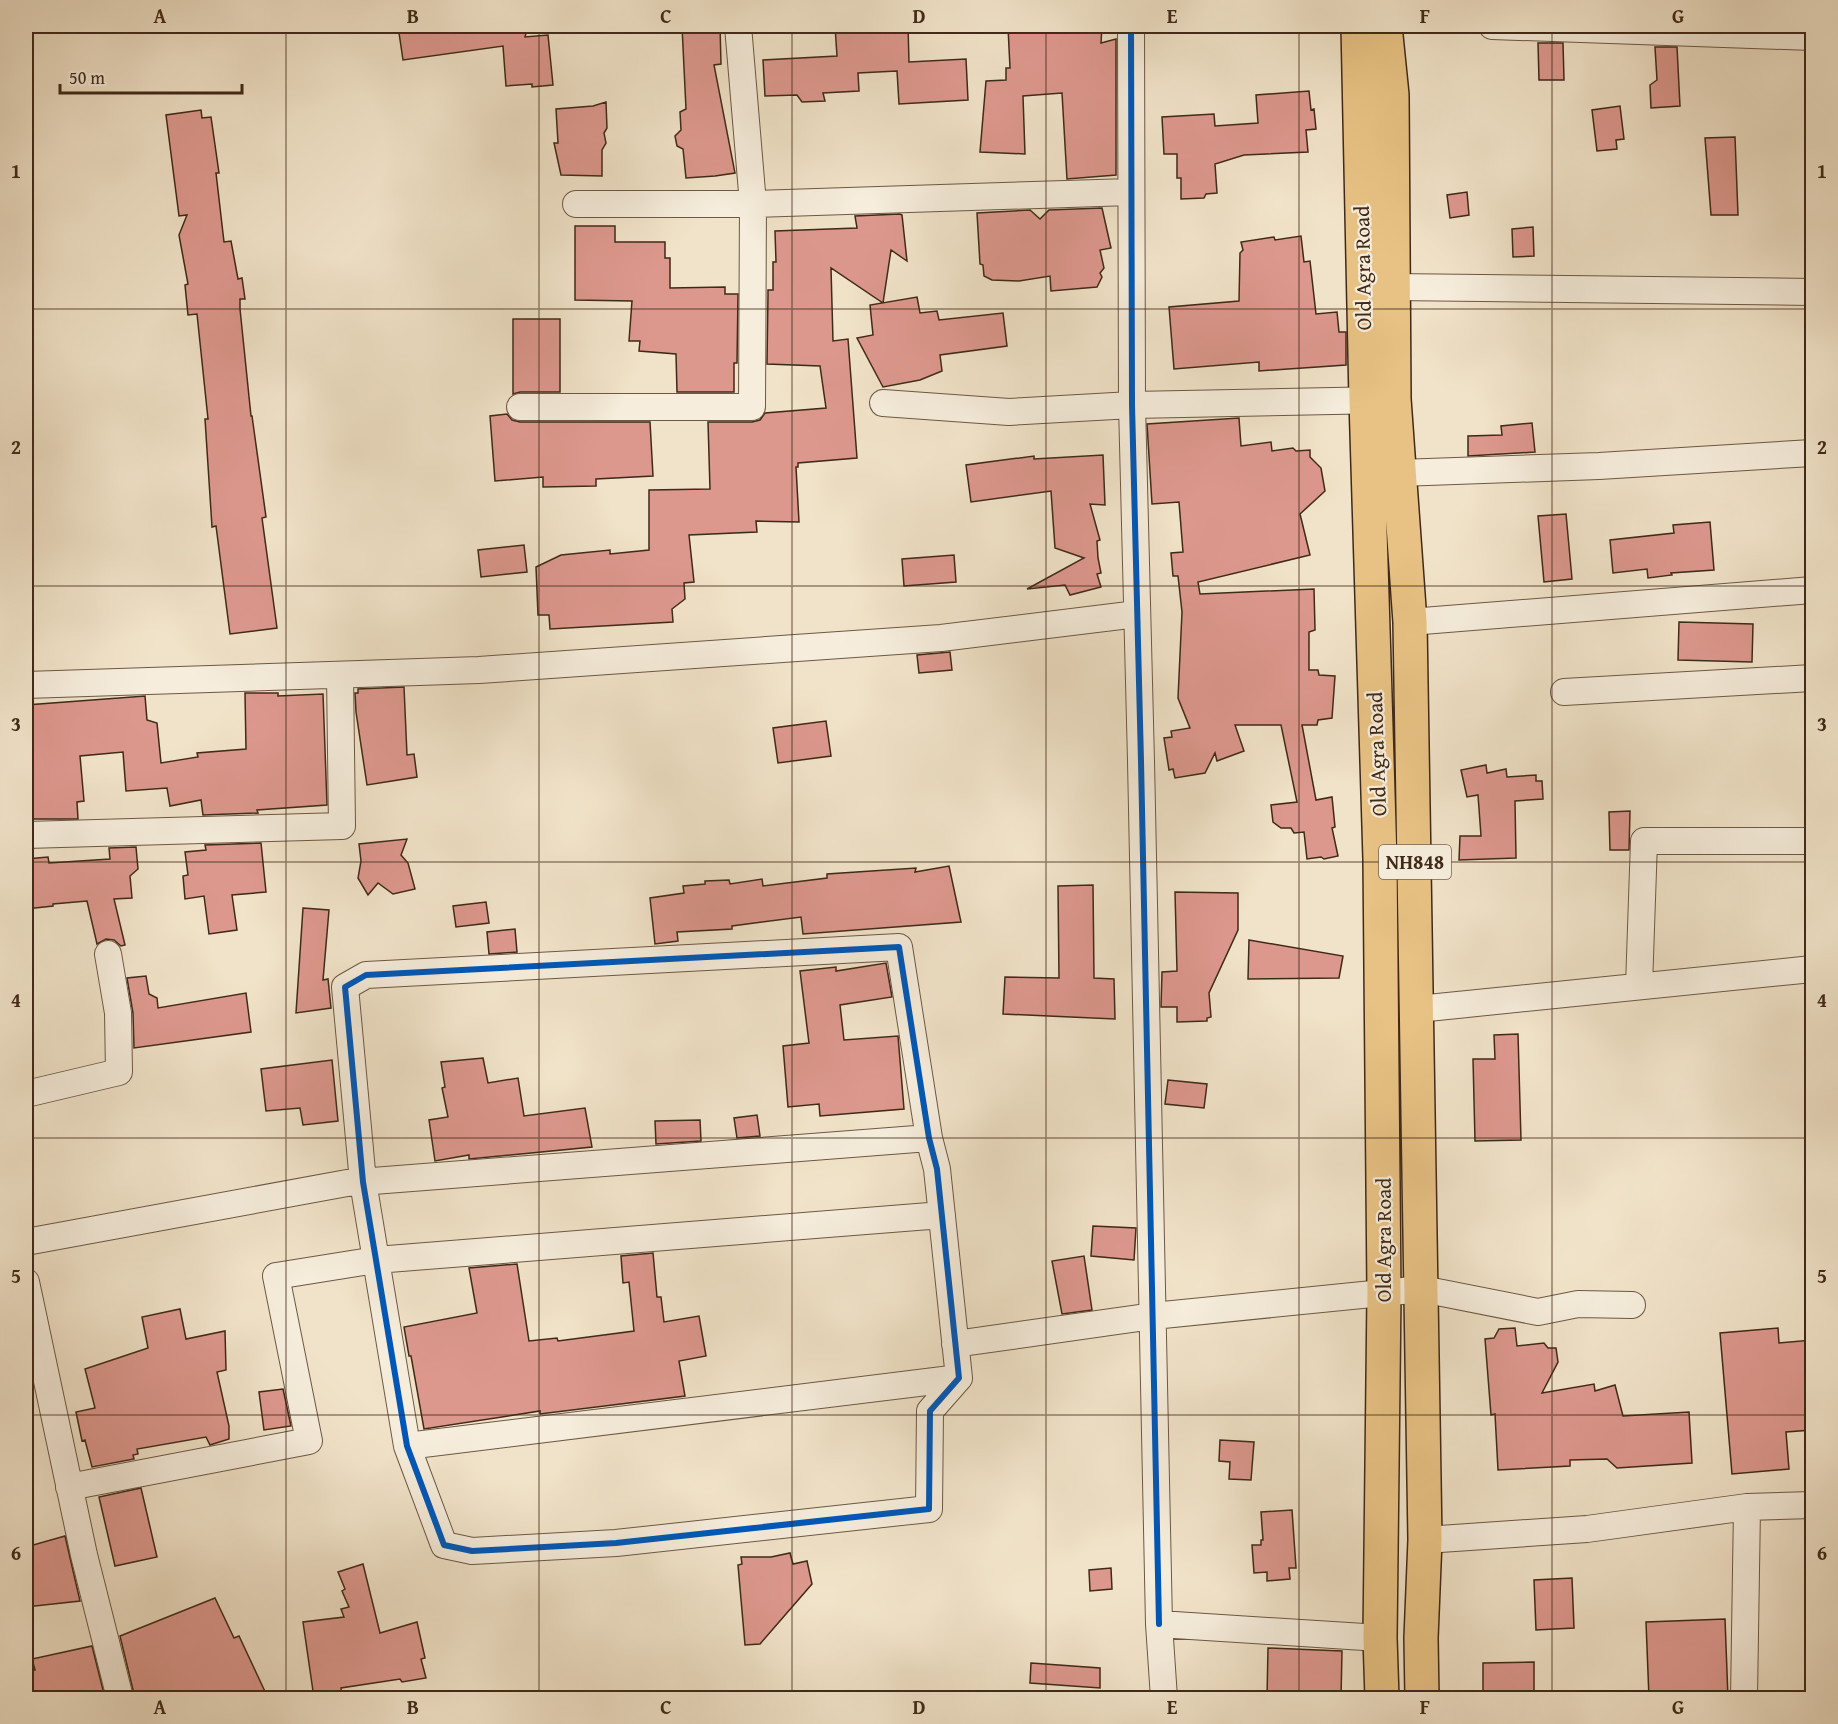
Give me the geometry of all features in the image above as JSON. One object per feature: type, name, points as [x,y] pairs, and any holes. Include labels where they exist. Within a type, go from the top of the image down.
[{"type":"highway","name":"Old Agra Road","points":[[1358,26],[1380,400],[1380,859],[1384,1293],[1380,1638],[1382,1698]]},
{"type":"highway","name":"NH848","points":[[1385,26],[1392,95],[1392,287],[1380,400],[1399,473],[1410,622],[1425,1540],[1421,1638],[1422,1698]]},
{"type":"highway","points":[[1382,1540],[1425,1540]]},
{"type":"street","points":[[520,407],[752,407],[753,204],[738,26]]},
{"type":"street","points":[[1131,26],[1132,405],[1159,1624],[1164,1698]]},
{"type":"street","points":[[1492,26],[1744,31],[1812,37]]},
{"type":"street","points":[[576,204],[753,204],[1130,192]]},
{"type":"street","points":[[1392,287],[1812,292]]},
{"type":"street","points":[[883,403],[1009,412],[1132,405],[1380,400]]},
{"type":"street","points":[[1399,473],[1599,466],[1812,453]]},
{"type":"street","points":[[1410,622],[1812,590]]},
{"type":"street","points":[[26,685],[480,670],[941,638],[1137,614]]},
{"type":"street","points":[[26,835],[342,826],[340,675]]},
{"type":"street","points":[[1564,692],[1812,678]]},
{"type":"street","points":[[1639,986],[1644,841],[1812,841]]},
{"type":"street","points":[[899,947],[929,1138],[937,1169],[959,1378],[930,1411],[929,1509],[616,1543],[472,1551],[444,1545],[407,1446],[363,1182],[345,987],[366,975],[899,947]]},
{"type":"street","points":[[26,1094],[119,1072],[118,1013],[108,954]]},
{"type":"street","points":[[1418,1009],[1812,969]]},
{"type":"street","points":[[26,1242],[347,1183],[929,1138]]},
{"type":"street","points":[[69,1487],[309,1441],[276,1276],[376,1260],[942,1215]]},
{"type":"street","points":[[26,1282],[69,1487],[120,1698]]},
{"type":"street","points":[[955,1344],[1153,1316],[1422,1289],[1538,1312],[1578,1304],[1632,1305]]},
{"type":"street","points":[[407,1446],[959,1378]]},
{"type":"street","points":[[1425,1540],[1587,1529],[1747,1506],[1812,1505]]},
{"type":"street","points":[[1744,1698],[1747,1506]]},
{"type":"street","points":[[1159,1624],[1380,1638]]},
{"type":"building","points":[[398,26],[528,26],[525,37],[548,35],[553,85],[506,86],[503,46],[403,60]]},
{"type":"building","points":[[682,26],[720,26],[721,64],[714,65],[735,173],[686,178],[683,149],[677,146],[675,136],[681,130],[680,112],[686,109]]},
{"type":"building","points":[[835,26],[908,26],[909,62],[966,59],[968,100],[899,104],[897,71],[858,73],[859,91],[823,93],[825,101],[802,102],[797,95],[765,96],[763,60],[837,56]]},
{"type":"building","points":[[1102,26],[1101,43],[1116,39],[1116,175],[1067,179],[1062,93],[1023,96],[1025,154],[980,152],[986,81],[1006,80],[1006,68],[1010,68],[1008,27]]},
{"type":"building","points":[[1538,43],[1563,43],[1564,80],[1539,80]]},
{"type":"building","points":[[1655,47],[1677,47],[1680,106],[1651,108],[1650,85],[1657,80]]},
{"type":"building","points":[[1309,91],[1316,129],[1306,130],[1308,152],[1244,155],[1215,164],[1217,193],[1206,194],[1204,198],[1181,199],[1181,178],[1177,178],[1177,154],[1164,154],[1162,117],[1214,114],[1215,126],[1258,123],[1256,95]]},
{"type":"building","points":[[606,102],[607,128],[604,133],[606,143],[602,150],[602,176],[561,175],[554,143],[558,143],[556,109],[593,106]]},
{"type":"building","points":[[1620,106],[1624,139],[1616,140],[1617,149],[1597,151],[1592,110]]},
{"type":"building","points":[[201,110],[202,118],[211,117],[219,173],[216,173],[224,242],[231,241],[238,279],[242,278],[245,299],[240,299],[240,309],[251,416],[266,517],[262,518],[277,628],[230,634],[216,526],[212,527],[205,419],[208,419],[197,314],[188,315],[185,285],[188,284],[179,235],[187,215],[179,216],[166,115]]},
{"type":"building","points":[[1735,137],[1738,215],[1711,215],[1705,138]]},
{"type":"building","points":[[1467,192],[1469,215],[1450,218],[1447,195]]},
{"type":"building","points":[[1102,208],[1111,248],[1100,250],[1104,268],[1100,273],[1102,277],[1097,287],[1051,291],[1050,276],[1019,281],[992,280],[984,276],[983,265],[980,264],[977,213],[1030,210],[1040,219],[1049,210]]},
{"type":"building","points":[[902,215],[907,261],[891,250],[883,303],[831,268],[833,341],[848,339],[857,458],[798,463],[796,467],[799,522],[756,521],[757,532],[689,535],[694,582],[684,583],[685,599],[672,609],[673,622],[550,629],[549,615],[538,615],[536,567],[561,555],[610,550],[610,554],[649,550],[649,490],[710,489],[708,422],[752,422],[760,420],[765,413],[826,408],[820,366],[767,364],[768,290],[773,290],[773,262],[776,262],[775,231],[857,228],[855,216]]},
{"type":"building","points":[[575,226],[615,226],[615,242],[665,242],[665,258],[670,258],[670,288],[725,287],[725,294],[738,294],[737,363],[734,363],[734,392],[677,392],[676,354],[639,351],[640,341],[629,341],[632,301],[575,300]]},
{"type":"building","points":[[1533,227],[1534,256],[1513,257],[1512,229]]},
{"type":"building","points":[[1301,236],[1304,262],[1310,261],[1316,314],[1337,312],[1339,332],[1346,332],[1346,365],[1259,371],[1259,362],[1174,369],[1169,307],[1239,301],[1240,253],[1243,250],[1241,242]]},
{"type":"building","points":[[917,297],[920,313],[937,311],[939,320],[1003,313],[1007,346],[940,355],[942,371],[920,380],[883,387],[857,338],[873,335],[870,305]]},
{"type":"building","points":[[513,319],[560,319],[560,392],[513,394]]},
{"type":"building","points":[[507,414],[512,420],[520,422],[650,422],[653,476],[596,479],[596,486],[543,487],[543,477],[495,481],[490,416]]},
{"type":"building","points":[[1239,418],[1241,446],[1271,442],[1272,451],[1293,448],[1296,451],[1310,450],[1310,457],[1321,468],[1325,491],[1300,514],[1310,555],[1198,582],[1200,594],[1314,589],[1315,630],[1309,632],[1309,670],[1318,670],[1319,675],[1335,676],[1332,718],[1318,720],[1317,725],[1302,725],[1316,800],[1332,797],[1335,827],[1332,828],[1338,856],[1324,859],[1321,857],[1307,859],[1304,832],[1294,833],[1291,828],[1281,828],[1273,822],[1271,805],[1297,802],[1281,725],[1235,725],[1244,751],[1217,761],[1215,753],[1205,773],[1175,778],[1173,769],[1169,770],[1164,738],[1172,737],[1171,731],[1190,728],[1178,698],[1182,612],[1178,576],[1173,576],[1171,553],[1183,552],[1179,502],[1152,504],[1147,424]]},
{"type":"building","points":[[1532,423],[1535,452],[1468,456],[1468,436],[1502,435],[1501,426]]},
{"type":"building","points":[[1103,455],[1105,505],[1090,504],[1100,540],[1097,541],[1101,573],[1097,574],[1101,587],[1070,595],[1065,585],[1027,589],[1084,558],[1055,548],[1051,491],[971,502],[966,465],[1034,456],[1034,459]]},
{"type":"building","points":[[1566,514],[1572,579],[1544,582],[1538,516]]},
{"type":"building","points":[[1710,522],[1714,570],[1671,573],[1672,575],[1648,578],[1647,569],[1613,573],[1610,540],[1674,533],[1673,525]]},
{"type":"building","points":[[524,545],[527,572],[481,577],[478,550]]},
{"type":"building","points":[[954,555],[956,582],[904,586],[902,559]]},
{"type":"building","points":[[1679,622],[1753,624],[1752,662],[1678,660]]},
{"type":"building","points":[[950,652],[952,670],[919,673],[917,655]]},
{"type":"building","points":[[404,687],[407,755],[414,754],[417,777],[367,785],[355,693],[358,693],[358,689]]},
{"type":"building","points":[[245,693],[278,693],[278,696],[323,694],[327,805],[257,810],[258,813],[203,815],[201,800],[170,806],[167,788],[126,791],[123,752],[80,756],[84,801],[77,802],[78,819],[26,819],[26,705],[145,696],[147,720],[157,723],[161,763],[198,757],[197,753],[246,749]]},
{"type":"building","points":[[826,721],[831,756],[778,763],[773,728]]},
{"type":"building","points":[[1486,765],[1487,773],[1506,769],[1507,777],[1536,775],[1536,781],[1542,781],[1543,799],[1515,801],[1516,858],[1459,860],[1460,836],[1481,836],[1478,795],[1467,797],[1461,770]]},
{"type":"building","points":[[1630,811],[1629,850],[1610,850],[1609,812]]},
{"type":"building","points":[[407,839],[401,855],[408,863],[415,889],[393,894],[378,883],[368,895],[358,878],[361,861],[359,844]]},
{"type":"building","points":[[261,843],[266,892],[232,895],[237,930],[209,934],[204,896],[185,899],[183,876],[188,875],[185,852],[206,850],[205,845]]},
{"type":"building","points":[[136,847],[138,869],[130,876],[132,898],[114,899],[125,945],[121,946],[114,940],[106,939],[97,944],[87,901],[26,909],[26,859],[48,857],[49,863],[110,859],[109,848]]},
{"type":"building","points":[[949,866],[961,922],[803,934],[801,917],[732,926],[732,929],[677,932],[678,941],[655,944],[650,898],[684,893],[683,886],[705,884],[705,881],[729,880],[730,884],[762,879],[763,886],[827,878],[827,874],[916,868],[915,872]]},
{"type":"building","points":[[1093,885],[1094,978],[1114,979],[1115,1019],[1003,1014],[1005,977],[1059,978],[1058,886]]},
{"type":"building","points":[[1175,892],[1238,893],[1238,930],[1209,993],[1211,1017],[1207,1018],[1207,1021],[1177,1022],[1177,1007],[1161,1007],[1162,972],[1177,971]]},
{"type":"building","points":[[486,902],[489,923],[456,927],[453,906]]},
{"type":"building","points":[[303,908],[329,910],[323,980],[328,979],[331,1008],[296,1013]]},
{"type":"building","points":[[515,929],[517,952],[489,954],[487,932]]},
{"type":"building","points":[[1249,940],[1343,956],[1339,978],[1248,979]]},
{"type":"building","points":[[886,963],[892,997],[840,1005],[844,1040],[898,1036],[904,1109],[820,1116],[819,1104],[788,1107],[783,1046],[809,1043],[800,971],[836,967],[836,971]]},
{"type":"building","points":[[146,976],[149,994],[157,998],[158,1008],[246,993],[251,1032],[134,1048],[133,1013],[127,978]]},
{"type":"building","points":[[1518,1034],[1521,1140],[1475,1141],[1473,1059],[1495,1059],[1494,1035]]},
{"type":"building","points":[[483,1058],[488,1083],[518,1078],[524,1116],[585,1108],[592,1147],[469,1159],[469,1155],[435,1161],[429,1120],[448,1117],[442,1088],[445,1087],[441,1062]]},
{"type":"building","points":[[332,1060],[338,1121],[303,1125],[300,1108],[266,1111],[261,1069]]},
{"type":"building","points":[[1168,1080],[1207,1084],[1204,1108],[1165,1104]]},
{"type":"building","points":[[757,1115],[760,1136],[737,1138],[734,1118]]},
{"type":"building","points":[[700,1120],[701,1141],[656,1144],[655,1121]]},
{"type":"building","points":[[1093,1226],[1136,1228],[1134,1260],[1091,1256]]},
{"type":"building","points":[[653,1253],[657,1297],[661,1297],[664,1322],[699,1316],[706,1356],[679,1361],[685,1396],[540,1414],[540,1411],[424,1429],[404,1327],[477,1313],[469,1268],[517,1264],[529,1341],[557,1338],[558,1341],[634,1331],[629,1282],[623,1283],[621,1256]]},
{"type":"building","points":[[1084,1256],[1092,1310],[1062,1314],[1052,1261]]},
{"type":"building","points":[[180,1309],[186,1339],[225,1331],[226,1370],[217,1372],[229,1426],[229,1439],[210,1445],[206,1437],[137,1449],[138,1454],[133,1455],[134,1459],[92,1467],[85,1440],[82,1441],[76,1412],[95,1408],[85,1369],[148,1348],[142,1317]]},
{"type":"building","points":[[1515,1328],[1517,1346],[1544,1343],[1548,1348],[1556,1348],[1558,1362],[1542,1393],[1594,1384],[1595,1391],[1615,1385],[1623,1416],[1689,1412],[1692,1463],[1617,1468],[1607,1459],[1570,1460],[1570,1466],[1498,1470],[1495,1414],[1491,1415],[1485,1339],[1494,1338],[1499,1329]]},
{"type":"building","points":[[1778,1328],[1779,1343],[1812,1340],[1812,1430],[1786,1432],[1789,1469],[1732,1474],[1720,1333]]},
{"type":"building","points":[[283,1389],[291,1426],[264,1430],[259,1392]]},
{"type":"building","points":[[1220,1440],[1254,1442],[1251,1480],[1229,1479],[1230,1462],[1219,1461]]},
{"type":"building","points":[[141,1488],[157,1557],[115,1566],[99,1497]]},
{"type":"building","points":[[1292,1510],[1296,1568],[1289,1568],[1290,1579],[1267,1581],[1267,1572],[1254,1573],[1252,1545],[1261,1545],[1261,1540],[1263,1540],[1261,1512]]},
{"type":"building","points":[[65,1536],[80,1601],[26,1607],[26,1547]]},
{"type":"building","points":[[790,1553],[793,1564],[807,1561],[812,1584],[760,1644],[745,1645],[738,1565],[742,1564],[741,1557],[771,1557]]},
{"type":"building","points":[[363,1564],[380,1633],[417,1622],[425,1658],[421,1659],[426,1678],[402,1682],[400,1679],[341,1688],[342,1698],[314,1698],[303,1622],[344,1617],[341,1609],[349,1607],[342,1591],[345,1589],[338,1572]]},
{"type":"building","points":[[1111,1568],[1112,1589],[1090,1591],[1089,1570]]},
{"type":"building","points":[[1572,1578],[1574,1628],[1536,1630],[1534,1580]]},
{"type":"building","points":[[215,1598],[234,1638],[239,1636],[268,1698],[135,1698],[120,1636]]},
{"type":"building","points":[[1725,1619],[1728,1698],[1649,1698],[1646,1622]]},
{"type":"building","points":[[92,1646],[105,1698],[26,1698],[26,1672],[35,1670],[32,1659]]},
{"type":"building","points":[[1268,1648],[1342,1651],[1341,1698],[1267,1698]]},
{"type":"building","points":[[1534,1662],[1534,1698],[1483,1698],[1483,1663]]},
{"type":"building","points":[[1031,1663],[1100,1668],[1100,1688],[1030,1683]]},
{"type":"cycle path","points":[[1131,26],[1132,405],[1159,1624]]},
{"type":"cycle path","points":[[899,947],[929,1138],[937,1169],[959,1378],[930,1411],[929,1509],[616,1543],[472,1551],[444,1545],[407,1446],[363,1182],[345,987],[366,975],[899,947]]}]
